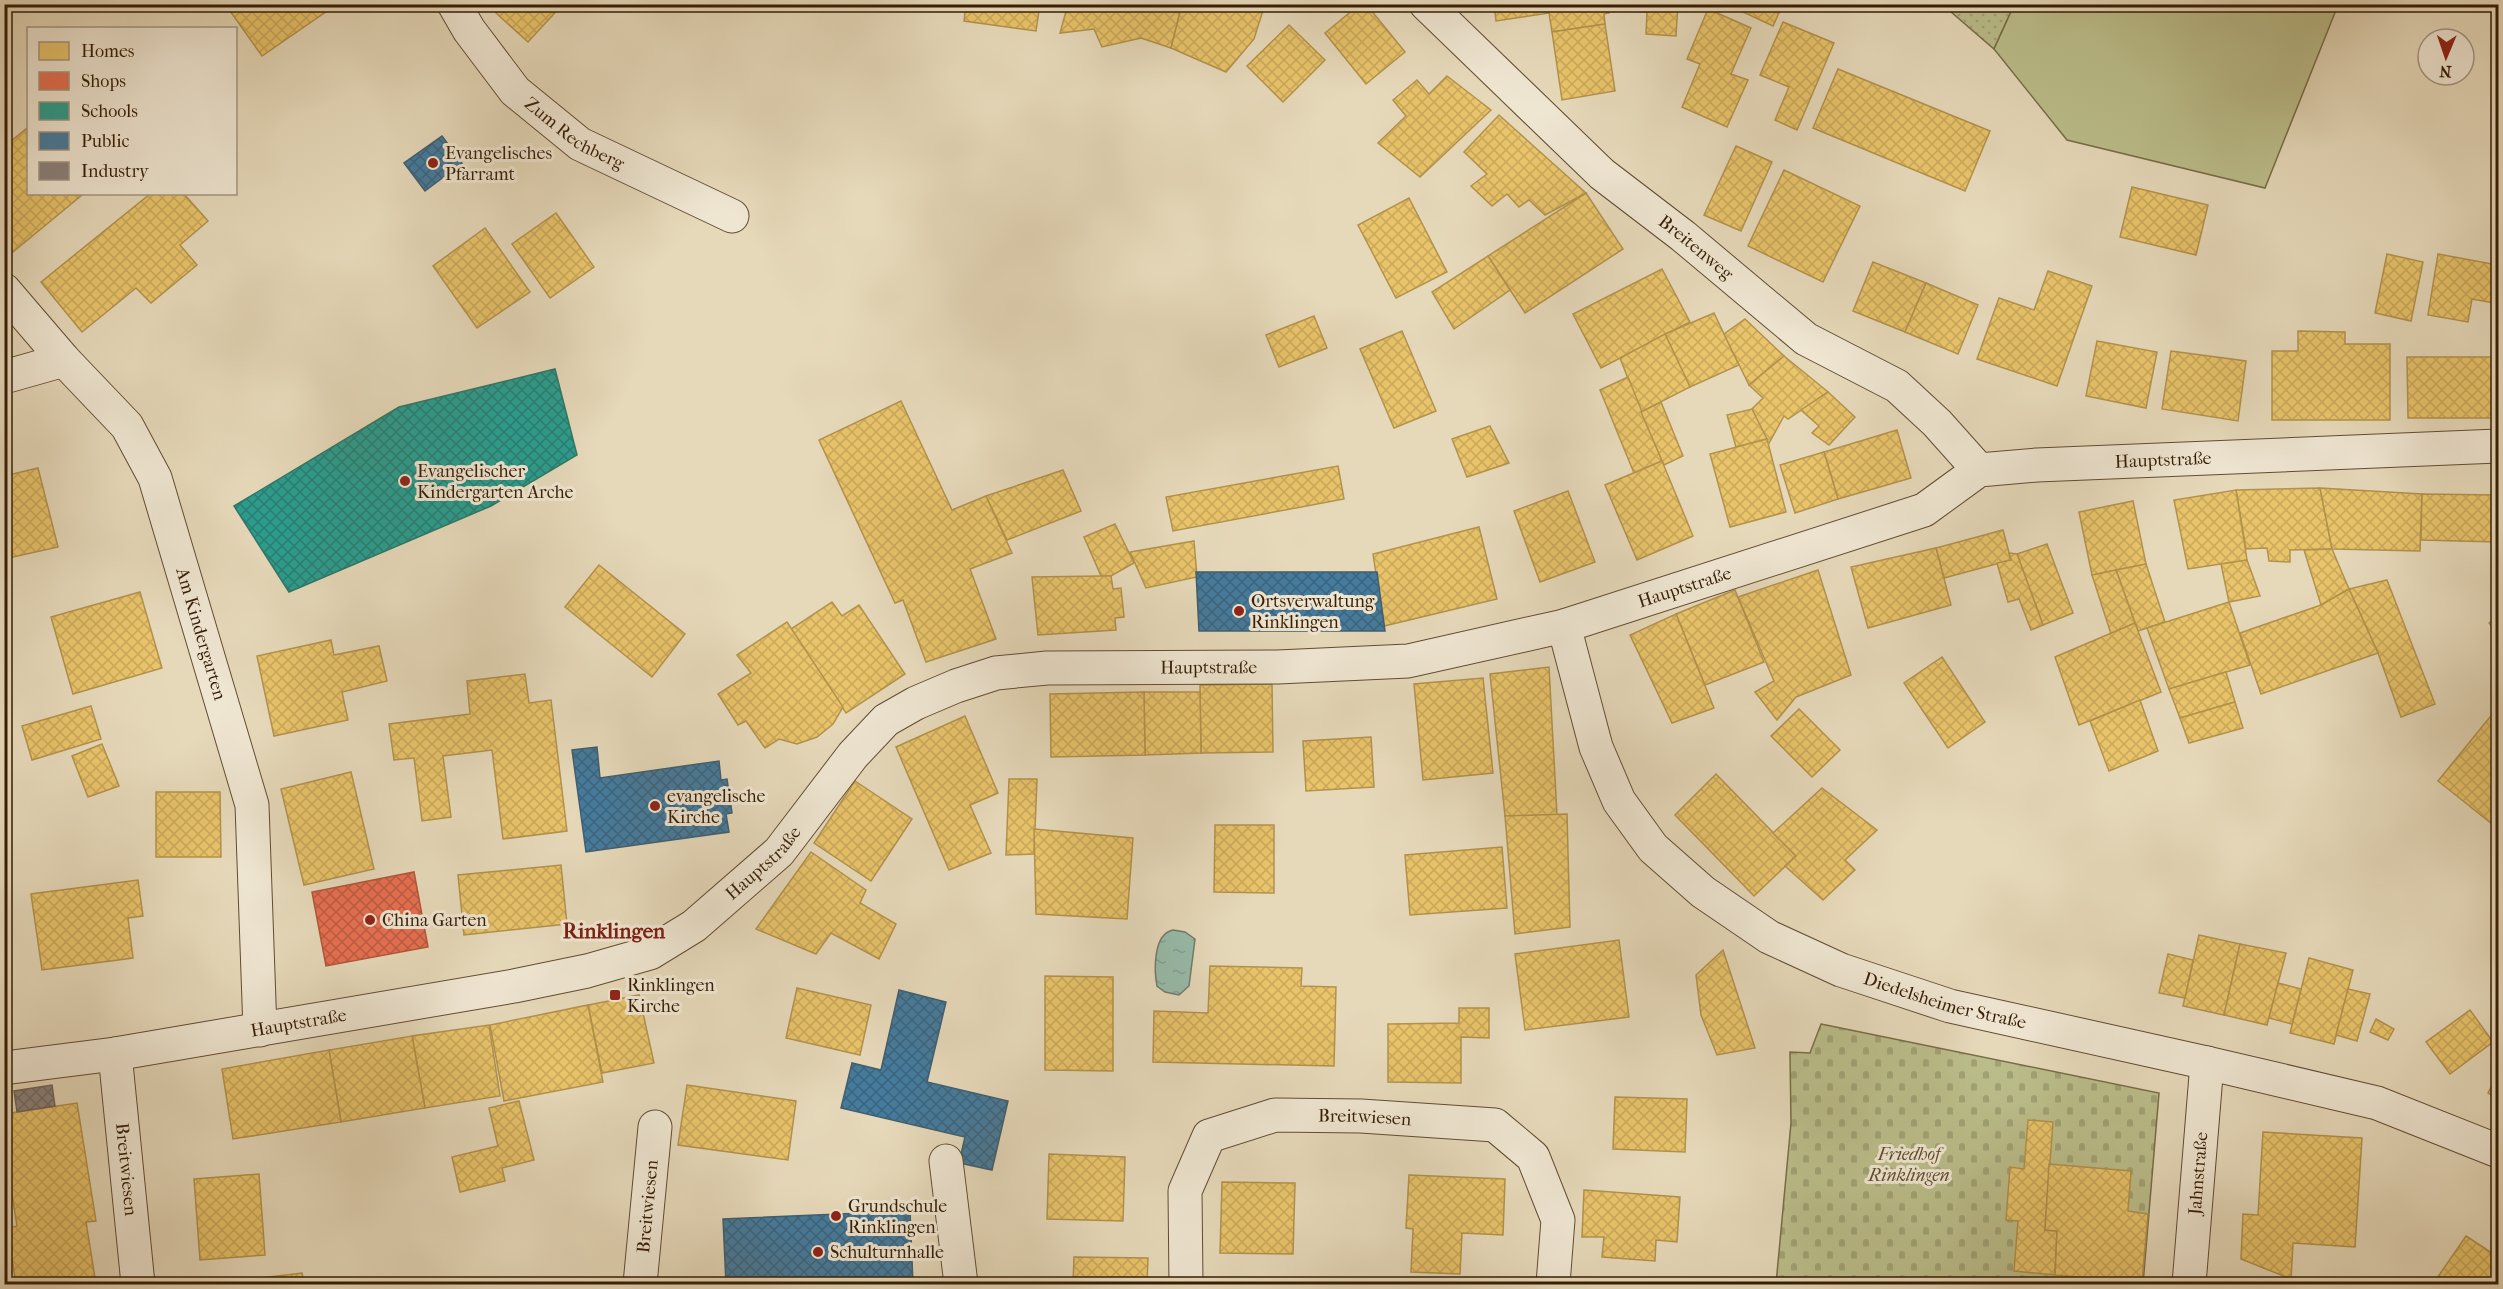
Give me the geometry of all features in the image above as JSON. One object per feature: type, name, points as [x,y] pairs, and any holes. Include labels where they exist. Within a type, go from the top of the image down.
[{"type":"street","name":"Zum Rechberg","points":[[454,4],[469,30],[515,91],[580,144],[732,216]]},
{"type":"street","name":"Breitenweg","points":[[1426,4],[1602,174],[1683,236],[1806,339],[1897,386],[1937,423],[1979,470]]},
{"type":"street","name":"Am Kindergarten","points":[[4,290],[64,360],[127,426],[155,477],[252,805],[260,1030]]},
{"type":"street","points":[[4,377],[64,360]]},
{"type":"street","name":"Hauptstraße","points":[[4,1068],[115,1054],[514,986],[587,971],[650,953],[694,926],[779,852],[853,755],[886,720],[926,699],[996,673],[1047,668],[1278,667],[1408,661],[1564,626],[1924,510],[1979,470],[2037,465],[2499,446]]},
{"type":"street","name":"Diedelsheimer Straße","points":[[1564,626],[1596,747],[1619,801],[1653,848],[1703,892],[1769,937],[1841,970],[1950,1006],[2377,1103],[2499,1151]]},
{"type":"street","name":"Breitwiesen","points":[[115,1054],[138,1284]]},
{"type":"street","name":"Jahnstraße","points":[[2189,1284],[2207,1063]]},
{"type":"street","name":"Breitwiesen","points":[[1186,1284],[1185,1191],[1209,1136],[1275,1115],[1360,1116],[1495,1125],[1533,1157],[1558,1220],[1553,1284]]},
{"type":"street","name":"Breitwiesen","points":[[640,1284],[655,1127]]},
{"type":"street","points":[[946,1161],[961,1284]]},
{"type":"green space","points":[[2014,4],[2338,5],[2265,188],[2067,140],[1994,49]]},
{"type":"green space","points":[[1943,5],[2014,5],[1994,49]]},
{"type":"green space","name":"Friedhof Rinklingen","points":[[1821,1024],[2159,1093],[2143,1284],[1776,1284],[1791,1123],[1790,1052],[1810,1053]]},
{"type":"water","points":[[1173,930],[1185,932],[1195,939],[1189,986],[1179,995],[1165,992],[1157,986],[1156,979],[1155,962],[1158,945],[1166,933]]},
{"type":"building: Homes","points":[[225,4],[327,4],[330,9],[262,56]]},
{"type":"building: Homes","points":[[504,4],[563,4],[528,42],[496,13]]},
{"type":"building: Homes","points":[[966,4],[1040,4],[1036,31],[964,21]]},
{"type":"building: Homes","points":[[1068,4],[1182,4],[1171,48],[1141,38],[1102,47],[1094,29],[1060,33]]},
{"type":"building: Homes","points":[[1182,4],[1265,4],[1254,39],[1226,72],[1171,48]]},
{"type":"building: Homes","points":[[1360,4],[1366,4],[1405,52],[1366,84],[1325,33]]},
{"type":"building: Homes","points":[[1494,4],[1608,4],[1609,13],[1604,14],[1605,24],[1552,32],[1549,13],[1496,21]]},
{"type":"building: Homes","points":[[1627,4],[1678,4],[1676,36],[1646,34],[1647,12],[1627,11]]},
{"type":"building: Homes","points":[[1726,4],[1783,4],[1773,26]]},
{"type":"building: Homes","points":[[1708,9],[1751,28],[1731,74],[1748,80],[1727,127],[1682,107],[1700,64],[1687,59]]},
{"type":"building: Homes","points":[[1783,22],[1834,43],[1797,130],[1775,120],[1789,87],[1760,75]]},
{"type":"building: Homes","points":[[1605,24],[1615,91],[1562,100],[1552,32]]},
{"type":"building: Homes","points":[[1289,25],[1325,60],[1283,102],[1247,66]]},
{"type":"building: Homes","points":[[1838,69],[1990,131],[1965,191],[1813,128]]},
{"type":"building: Homes","points":[[1447,76],[1491,110],[1420,177],[1378,143],[1406,116],[1393,100],[1417,80],[1429,94]]},
{"type":"building: Homes","points":[[1499,115],[1586,193],[1545,215],[1529,200],[1519,207],[1507,194],[1492,206],[1471,186],[1487,174],[1464,152]]},
{"type":"building: Homes","points":[[27,128],[27,195],[82,195],[13,252],[4,242],[4,136],[11,141]]},
{"type":"building: Homes","points":[[1736,146],[1772,162],[1741,231],[1704,215]]},
{"type":"building: Homes","points":[[1784,170],[1860,206],[1823,282],[1748,246]]},
{"type":"building: Homes","points":[[2132,187],[2208,205],[2196,255],[2120,237]]},
{"type":"building: Homes","points":[[1586,193],[1623,249],[1525,313],[1488,256]]},
{"type":"building: Homes","points":[[149,195],[185,195],[208,221],[180,245],[197,265],[151,303],[136,288],[82,332],[41,282]]},
{"type":"building: Homes","points":[[1409,198],[1447,272],[1396,298],[1358,225]]},
{"type":"building: Homes","points":[[556,213],[594,267],[550,298],[512,244]]},
{"type":"building: Homes","points":[[485,228],[530,292],[477,328],[433,266]]},
{"type":"building: Homes","points":[[2387,254],[2423,262],[2411,321],[2375,313]]},
{"type":"building: Homes","points":[[2438,254],[2498,265],[2495,303],[2472,299],[2468,322],[2428,315]]},
{"type":"building: Homes","points":[[1488,256],[1510,290],[1454,329],[1432,292]]},
{"type":"building: Homes","points":[[1873,262],[1926,283],[1905,332],[1853,311]]},
{"type":"building: Homes","points":[[1662,269],[1690,322],[1601,368],[1573,314]]},
{"type":"building: Homes","points":[[2048,271],[2092,286],[2057,386],[1977,359],[1999,298],[2034,310]]},
{"type":"building: Homes","points":[[1926,283],[1978,305],[1958,354],[1905,332]]},
{"type":"building: Homes","points":[[1714,313],[1739,365],[1690,387],[1665,334]]},
{"type":"building: Homes","points":[[1314,316],[1327,348],[1279,367],[1266,335]]},
{"type":"building: Homes","points":[[1745,319],[1784,356],[1749,385],[1724,334]]},
{"type":"building: Homes","points":[[1402,331],[1436,411],[1394,428],[1360,349]]},
{"type":"building: Homes","points":[[2298,331],[2345,332],[2345,344],[2390,344],[2390,420],[2272,420],[2272,351],[2298,351]]},
{"type":"building: Homes","points":[[1665,334],[1690,387],[1641,412],[1620,358]]},
{"type":"building: Homes","points":[[2097,341],[2157,352],[2146,408],[2086,396]]},
{"type":"building: Homes","points":[[2171,351],[2246,361],[2238,421],[2162,409]]},
{"type":"building: Homes","points":[[1784,356],[1828,392],[1788,419],[1784,416],[1768,445],[1752,409],[1763,398],[1749,385]]},
{"type":"building: Homes","points":[[2407,357],[2498,357],[2498,418],[2408,418]]},
{"type":"building: Homes","points":[[1628,377],[1662,461],[1634,473],[1600,390]]},
{"type":"building: Homes","points":[[1828,392],[1855,417],[1829,445],[1812,433],[1819,426],[1801,410]]},
{"type":"building: Homes","points":[[901,401],[952,510],[986,496],[1012,553],[970,569],[996,639],[926,662],[903,600],[895,603],[819,440]]},
{"type":"building: Homes","points":[[1661,402],[1683,456],[1664,465],[1641,412]]},
{"type":"building: Homes","points":[[1752,409],[1767,439],[1736,447],[1727,415]]},
{"type":"building: Homes","points":[[1490,426],[1509,463],[1467,477],[1452,439]]},
{"type":"building: Homes","points":[[1897,430],[1911,478],[1838,499],[1824,452]]},
{"type":"building: Homes","points":[[1767,439],[1786,512],[1730,527],[1710,454]]},
{"type":"building: Homes","points":[[1824,452],[1838,499],[1795,513],[1780,465]]},
{"type":"building: Homes","points":[[1662,461],[1693,536],[1637,560],[1605,485]]},
{"type":"building: Homes","points":[[1338,466],[1344,499],[1173,531],[1166,497]]},
{"type":"building: Homes","points":[[38,468],[58,547],[4,559],[4,476]]},
{"type":"building: Homes","points":[[1063,470],[1081,511],[1007,540],[986,496]]},
{"type":"building: Homes","points":[[2320,488],[2332,549],[2290,550],[2290,562],[2269,561],[2267,548],[2246,549],[2236,490]]},
{"type":"building: Homes","points":[[2320,488],[2422,494],[2420,551],[2332,549]]},
{"type":"building: Homes","points":[[2236,490],[2247,560],[2188,569],[2174,500]]},
{"type":"building: Homes","points":[[1568,491],[1595,562],[1540,582],[1514,511]]},
{"type":"building: Homes","points":[[2422,494],[2498,495],[2498,542],[2421,540]]},
{"type":"building: Homes","points":[[2133,501],[2146,564],[2092,575],[2079,512]]},
{"type":"building: Homes","points":[[1115,524],[1134,563],[1111,576],[1101,576],[1084,537]]},
{"type":"building: Homes","points":[[1479,527],[1497,599],[1384,626],[1373,554]]},
{"type":"building: Homes","points":[[2003,530],[2011,560],[1944,578],[1936,548]]},
{"type":"building: Homes","points":[[1194,541],[1197,577],[1146,588],[1130,552]]},
{"type":"building: Homes","points":[[2047,544],[2073,613],[2043,625],[2017,554]]},
{"type":"building: Homes","points":[[1936,548],[1951,605],[1868,628],[1851,567]]},
{"type":"building: Homes","points":[[2332,549],[2349,589],[2321,605],[2304,550]]},
{"type":"building: Homes","points":[[2009,553],[2017,554],[2043,625],[2031,630],[2019,599],[2008,602],[1997,563],[2011,560]]},
{"type":"building: Homes","points":[[2247,560],[2260,596],[2229,602],[2221,564]]},
{"type":"building: Homes","points":[[2146,564],[2165,622],[2138,631],[2116,570]]},
{"type":"building: Homes","points":[[599,565],[685,634],[652,677],[565,607]]},
{"type":"building: Homes","points":[[1818,570],[1851,675],[1796,697],[1777,720],[1755,692],[1774,681],[1738,597]]},
{"type":"building: Homes","points":[[2116,570],[2135,623],[2111,634],[2092,575]]},
{"type":"building: Homes","points":[[1111,576],[1113,589],[1121,588],[1124,617],[1115,618],[1116,630],[1038,635],[1032,577]]},
{"type":"building: Homes","points":[[2387,580],[2435,704],[2401,717],[2378,653],[2349,589]]},
{"type":"building: Homes","points":[[2349,589],[2378,653],[2261,694],[2240,633],[2321,605]]},
{"type":"building: Homes","points":[[1735,590],[1764,662],[1705,685],[1676,614]]},
{"type":"building: Homes","points":[[140,592],[162,668],[73,694],[51,617]]},
{"type":"building: Homes","points":[[832,602],[842,616],[859,605],[905,674],[846,713],[791,629]]},
{"type":"building: Homes","points":[[2229,602],[2250,665],[2169,689],[2147,628]]},
{"type":"building: Homes","points":[[1676,614],[1714,708],[1672,723],[1630,635]]},
{"type":"building: Homes","points":[[2498,615],[2498,634],[2489,623]]},
{"type":"building: Homes","points":[[787,622],[843,707],[833,724],[817,737],[797,744],[779,739],[765,748],[746,721],[738,725],[718,694],[751,673],[737,655]]},
{"type":"building: Homes","points":[[2135,623],[2161,692],[2079,725],[2055,657]]},
{"type":"building: Homes","points":[[331,640],[334,655],[379,646],[387,681],[342,692],[348,720],[274,736],[257,656]]},
{"type":"building: Homes","points":[[1942,657],[1985,722],[1948,748],[1904,683]]},
{"type":"building: Homes","points":[[1549,667],[1557,815],[1505,816],[1490,674]]},
{"type":"building: Homes","points":[[2226,672],[2235,702],[2180,718],[2169,689]]},
{"type":"building: Homes","points":[[525,674],[529,703],[551,700],[567,831],[503,839],[492,750],[443,756],[451,817],[422,821],[414,758],[394,760],[389,724],[470,714],[467,681]]},
{"type":"building: Homes","points":[[1483,678],[1493,773],[1423,780],[1414,684]]},
{"type":"building: Homes","points":[[1272,684],[1273,752],[1201,753],[1200,685]]},
{"type":"building: Homes","points":[[1144,692],[1200,692],[1201,753],[1145,755]]},
{"type":"building: Homes","points":[[1144,692],[1145,755],[1051,757],[1050,694]]},
{"type":"building: Homes","points":[[2140,700],[2158,751],[2109,771],[2090,721]]},
{"type":"building: Homes","points":[[2235,702],[2243,728],[2189,743],[2180,718]]},
{"type":"building: Homes","points":[[91,706],[101,739],[32,760],[22,726]]},
{"type":"building: Homes","points":[[2498,707],[2498,816],[2492,824],[2438,781]]},
{"type":"building: Homes","points":[[1799,709],[1840,750],[1812,777],[1771,736]]},
{"type":"building: Homes","points":[[965,716],[998,793],[970,805],[991,853],[949,870],[896,747]]},
{"type":"building: Homes","points":[[1371,737],[1374,787],[1306,791],[1303,741]]},
{"type":"building: Homes","points":[[102,744],[119,786],[88,797],[72,756]]},
{"type":"building: Homes","points":[[351,772],[374,869],[304,885],[281,789]]},
{"type":"building: Homes","points":[[1716,774],[1796,856],[1754,896],[1675,815]]},
{"type":"building: Homes","points":[[1009,779],[1037,779],[1034,854],[1006,855]]},
{"type":"building: Homes","points":[[855,781],[912,819],[871,881],[814,843]]},
{"type":"building: Homes","points":[[1822,788],[1877,830],[1845,860],[1855,870],[1823,900],[1785,866],[1796,856],[1773,833]]},
{"type":"building: Homes","points":[[156,792],[220,792],[221,857],[156,857]]},
{"type":"building: Homes","points":[[1567,814],[1570,927],[1515,934],[1505,816]]},
{"type":"building: Homes","points":[[1215,825],[1274,825],[1274,893],[1214,892]]},
{"type":"building: Homes","points":[[1034,829],[1133,838],[1127,919],[1036,914]]},
{"type":"building: Homes","points":[[1502,847],[1507,908],[1410,915],[1405,855]]},
{"type":"building: Homes","points":[[811,852],[866,890],[860,903],[896,924],[879,959],[831,933],[816,954],[756,929]]},
{"type":"building: Homes","points":[[561,865],[567,924],[464,935],[458,875]]},
{"type":"building: Homes","points":[[138,880],[143,916],[128,918],[133,958],[42,970],[31,894]]},
{"type":"building: Homes","points":[[2199,935],[2240,944],[2224,1015],[2183,1006]]},
{"type":"building: Homes","points":[[1619,940],[1629,1017],[1525,1030],[1515,954]]},
{"type":"building: Homes","points":[[2240,944],[2286,953],[2267,1025],[2224,1015]]},
{"type":"building: Homes","points":[[1723,950],[1755,1048],[1717,1055],[1701,1015],[1696,975]]},
{"type":"building: Homes","points":[[2168,954],[2193,960],[2185,998],[2159,993]]},
{"type":"building: Homes","points":[[2309,958],[2353,970],[2334,1044],[2290,1033]]},
{"type":"building: Homes","points":[[1210,966],[1302,968],[1301,986],[1336,987],[1334,1066],[1153,1062],[1154,1011],[1208,1013]]},
{"type":"building: Homes","points":[[1045,976],[1113,977],[1113,1071],[1045,1070]]},
{"type":"building: Homes","points":[[2278,983],[2301,989],[2292,1024],[2269,1018]]},
{"type":"building: Homes","points":[[797,988],[871,1005],[860,1055],[786,1038]]},
{"type":"building: Homes","points":[[2348,989],[2370,994],[2357,1041],[2336,1035]]},
{"type":"building: Homes","points":[[639,995],[654,1063],[602,1073],[588,1005]]},
{"type":"building: Homes","points":[[588,1005],[603,1082],[504,1101],[490,1025]]},
{"type":"building: Homes","points":[[1459,1008],[1489,1008],[1489,1038],[1461,1037],[1461,1083],[1388,1082],[1388,1024],[1459,1023]]},
{"type":"building: Homes","points":[[2470,1010],[2493,1042],[2450,1074],[2426,1042]]},
{"type":"building: Homes","points":[[2376,1019],[2394,1029],[2388,1040],[2370,1032]]},
{"type":"building: Homes","points":[[489,1025],[500,1096],[425,1108],[412,1036]]},
{"type":"building: Homes","points":[[412,1036],[425,1108],[341,1122],[329,1050]]},
{"type":"building: Homes","points":[[329,1050],[341,1122],[233,1139],[222,1069]]},
{"type":"building: Homes","points":[[2498,1074],[2498,1099],[2488,1093]]},
{"type":"building: Homes","points":[[687,1085],[796,1101],[788,1160],[678,1145]]},
{"type":"building: Homes","points":[[1615,1097],[1687,1099],[1685,1152],[1613,1149]]},
{"type":"building: Homes","points":[[519,1101],[534,1160],[502,1168],[505,1181],[460,1192],[452,1157],[498,1146],[489,1108]]},
{"type":"building: Homes","points":[[77,1103],[96,1221],[86,1222],[96,1284],[16,1284],[7,1228],[17,1226],[4,1145],[4,1114]]},
{"type":"building: Homes","points":[[2028,1120],[2053,1122],[2045,1230],[2057,1231],[2055,1275],[2014,1271],[2018,1221],[2006,1220],[2010,1167],[2024,1169]]},
{"type":"building: Homes","points":[[2263,1132],[2362,1138],[2355,1247],[2293,1243],[2291,1279],[2241,1259],[2243,1214],[2258,1215]]},
{"type":"building: Homes","points":[[1049,1154],[1125,1157],[1123,1221],[1047,1219]]},
{"type":"building: Homes","points":[[2049,1164],[2131,1171],[2128,1211],[2148,1214],[2142,1282],[2055,1275],[2057,1231],[2045,1230]]},
{"type":"building: Homes","points":[[259,1174],[265,1255],[200,1260],[194,1179]]},
{"type":"building: Homes","points":[[1409,1175],[1505,1179],[1503,1235],[1462,1233],[1460,1274],[1411,1272],[1413,1229],[1406,1228]]},
{"type":"building: Homes","points":[[1222,1182],[1295,1183],[1293,1254],[1220,1253]]},
{"type":"building: Homes","points":[[1584,1190],[1680,1197],[1677,1242],[1656,1240],[1655,1261],[1602,1257],[1604,1237],[1582,1237]]},
{"type":"building: Homes","points":[[2466,1236],[2498,1257],[2498,1284],[2433,1284]]},
{"type":"building: Homes","points":[[1074,1257],[1148,1258],[1147,1284],[1073,1284]]},
{"type":"building: Homes","points":[[302,1273],[304,1284],[211,1284]]},
{"type":"building: Homes","points":[[1602,1279],[1668,1282],[1668,1284],[1602,1284]]},
{"type":"building: Shops","name":"China Garten","points":[[414,872],[428,947],[326,966],[312,892]]},
{"type":"building: Schools","name":"Evangelischer Kindergarten Arche","points":[[555,369],[577,455],[491,506],[289,592],[234,506],[399,407]]},
{"type":"building: Public","name":"Evangelisches Pfarramt","points":[[442,136],[462,163],[425,191],[404,163]]},
{"type":"building: Public","points":[[1196,572],[1377,572],[1385,631],[1199,631]]},
{"type":"building: Public","name":"evangelische Kirche","points":[[597,747],[600,778],[719,761],[721,780],[727,779],[732,813],[726,814],[729,832],[586,852],[572,750]]},
{"type":"building: Public","points":[[899,990],[946,1002],[927,1082],[1008,1101],[992,1170],[959,1163],[965,1137],[841,1108],[852,1063],[881,1070]]},
{"type":"building: Public","name":"Schulturnhalle","points":[[910,1211],[913,1284],[726,1284],[723,1219]]},
{"type":"building: Industry","points":[[52,1085],[55,1106],[17,1112],[14,1091]]},
{"type":"place","name":"Evangelisches Pfarramt","points":[[433,163]]},
{"type":"place","name":"Evangelischer Kindergarten Arche","points":[[405,481]]},
{"type":"place","name":"Ortsverwaltung Rinklingen","points":[[1239,611]]},
{"type":"place","name":"evangelische Kirche","points":[[655,806]]},
{"type":"place","name":"China Garten","points":[[370,920]]},
{"type":"place","name":"Rinklingen Kirche","points":[[615,995]]},
{"type":"place","name":"Grundschule Rinklingen","points":[[836,1216]]},
{"type":"place","name":"Schulturnhalle","points":[[818,1252]]},
{"type":"district","name":"Rinklingen","points":[[614,931]]}]
